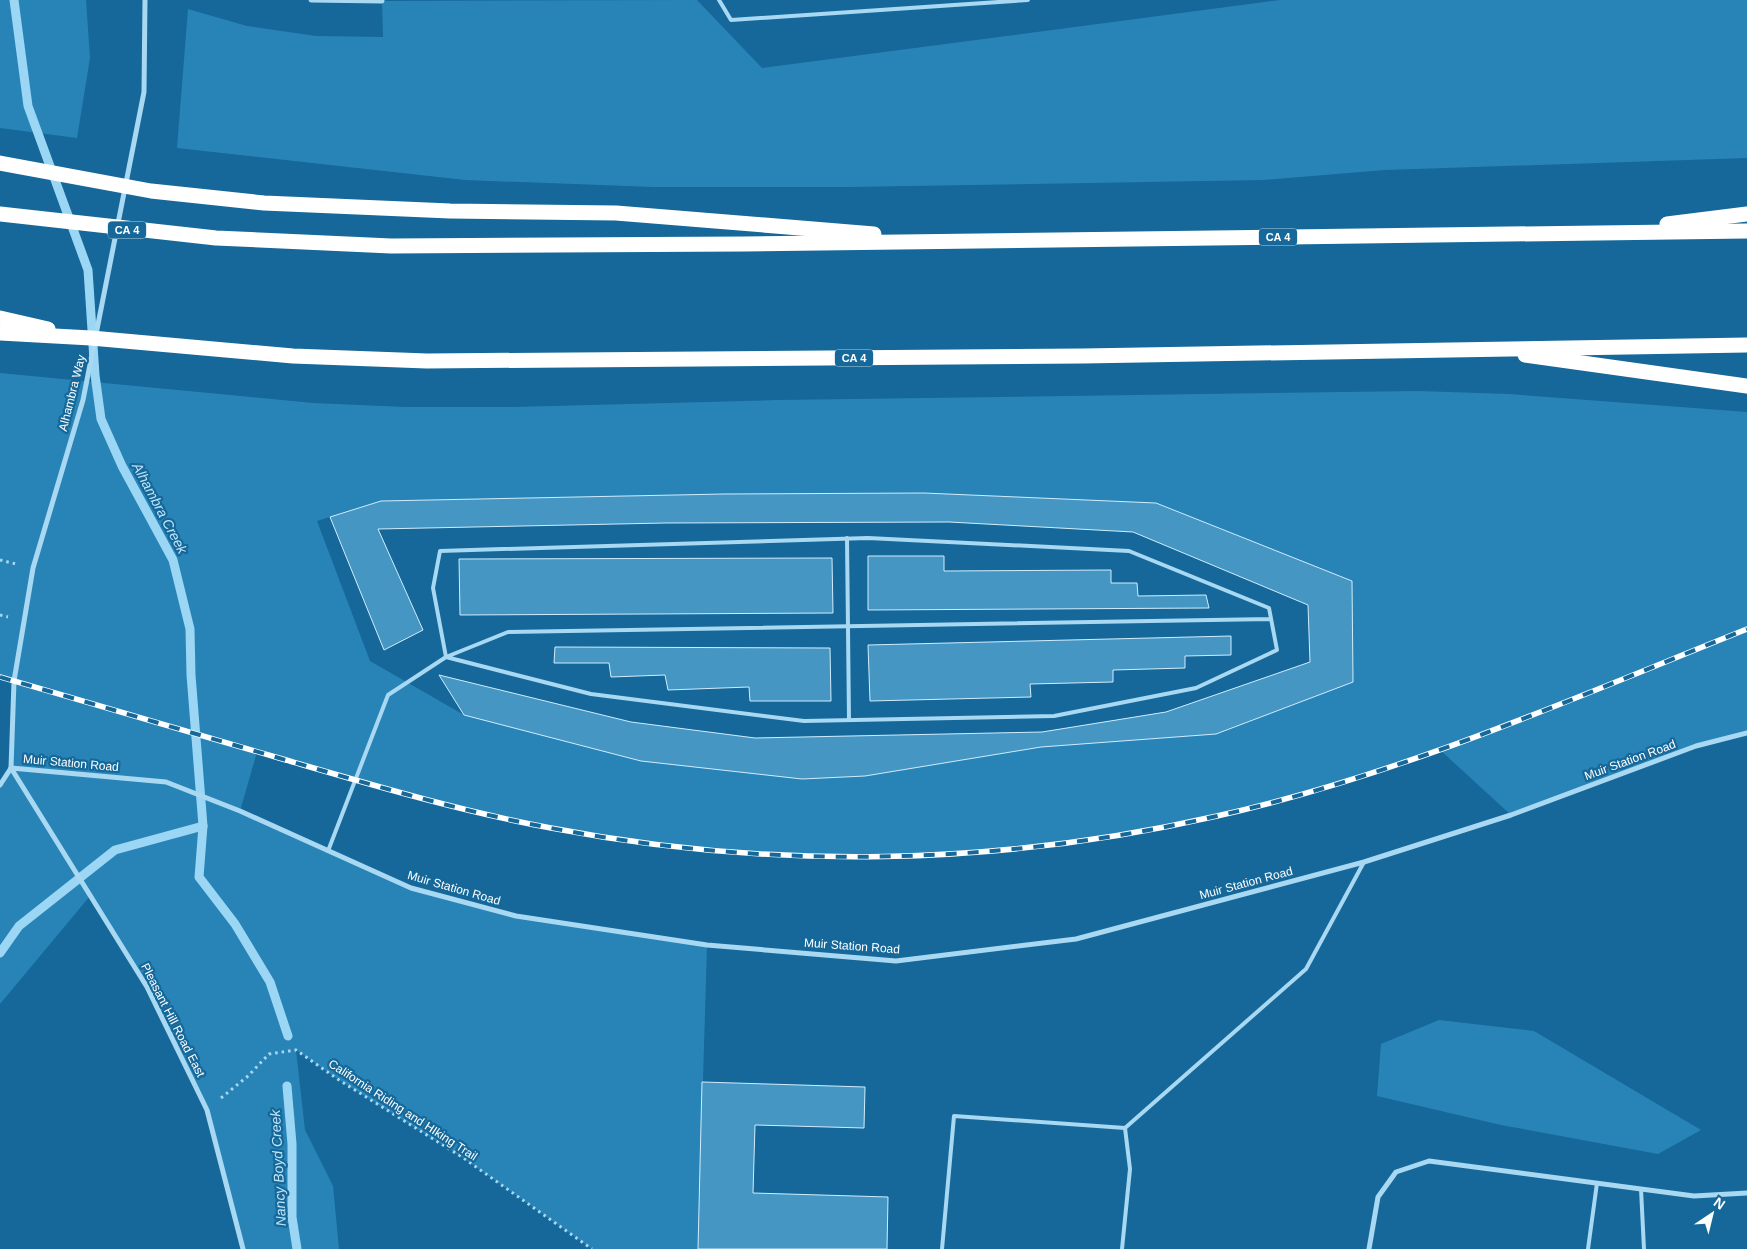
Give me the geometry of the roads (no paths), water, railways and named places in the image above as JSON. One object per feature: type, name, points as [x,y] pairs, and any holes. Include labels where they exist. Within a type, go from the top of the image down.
[{"type":"highway","points":[[1,163],[151,191],[264,203],[450,211],[616,213],[966,241]]},
{"type":"highway","name":"CA 4","points":[[0,214],[140,231],[254,241],[461,247],[1747,231]]},
{"type":"highway","points":[[1591,233],[1747,214]]},
{"type":"highway","name":"CA 4","points":[[0,318],[91,338],[229,352],[358,360],[497,361],[1093,356],[1479,348],[1747,345]]},
{"type":"highway","points":[[0,333],[91,338]]},
{"type":"highway","points":[[1479,348],[1747,386]]},
{"type":"street","name":"Alhambra Way","points":[[11,768],[14,681],[33,568],[83,400],[144,92],[145,0]]},
{"type":"street","points":[[311,0],[382,1]]},
{"type":"street","name":"Muir Station Road","points":[[11,768],[166,782],[240,811],[411,888],[516,916],[707,945],[896,961],[1076,939],[1364,862],[1511,815],[1696,746],[1747,733]]},
{"type":"street","points":[[0,785],[11,768]]},
{"type":"street","name":"Pleasant Hill Road East","points":[[11,768],[147,988],[207,1110],[244,1249]]},
{"type":"street","points":[[1369,1249],[1378,1197],[1396,1172],[1429,1160],[1694,1196],[1747,1192]]},
{"type":"lane","points":[[719,0],[731,20],[1028,0]]},
{"type":"lane","points":[[847,538],[849,720]]},
{"type":"lane","points":[[847,538],[1129,551],[1269,608],[1277,650],[1196,688],[1054,716],[804,721],[591,694],[446,657],[433,588],[440,550],[847,538]]},
{"type":"lane","points":[[328,851],[388,695],[446,657],[508,632],[1271,619]]},
{"type":"lane","points":[[942,1249],[954,1116],[1125,1128],[1306,969],[1364,862]]},
{"type":"lane","points":[[1122,1249],[1130,1169],[1125,1128]]},
{"type":"lane","points":[[1588,1249],[1597,1183]]},
{"type":"lane","points":[[1641,1189],[1644,1249]]},
{"type":"waterway","name":"Alhambra Creek","points":[[0,953],[19,926],[115,850],[203,826],[191,675],[190,629],[173,560],[122,466],[101,419],[95,375],[88,270],[28,106],[14,0]]},
{"type":"waterway","name":"Nancy Boyd Creek","points":[[203,826],[199,877],[235,924],[270,982],[288,1036]]},
{"type":"waterway","name":"Nancy Boyd Creek","points":[[287,1086],[292,1144],[292,1217],[297,1249]]},
{"type":"railway","points":[[0,677],[380,787],[448,805],[551,828],[634,842],[717,851],[801,856],[884,856],[968,853],[1051,845],[1135,833],[1217,816],[1285,799],[1353,779],[1486,733],[1747,629]]}]
